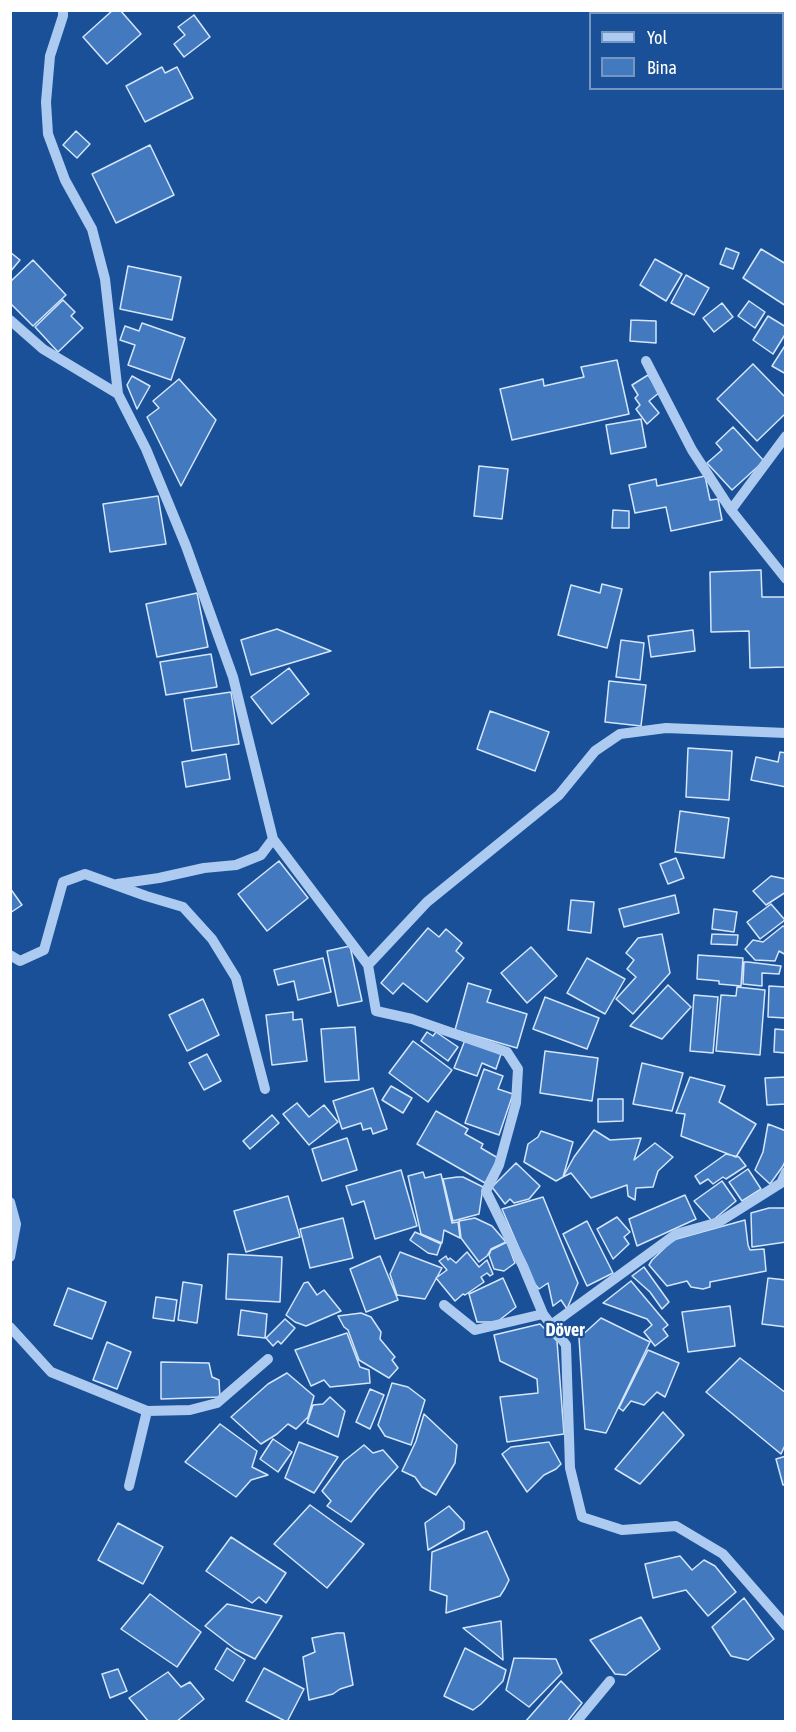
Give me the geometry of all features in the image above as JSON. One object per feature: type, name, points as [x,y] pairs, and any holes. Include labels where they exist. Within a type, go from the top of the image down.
[{"type":"street","points":[[63,10],[50,56],[46,102],[48,134],[65,180],[92,229],[105,279],[118,394],[146,449],[182,535],[233,677],[273,839],[368,965],[376,1011],[412,1019],[507,1052],[518,1069],[516,1103],[499,1165],[486,1191],[523,1266],[543,1314],[566,1345],[570,1468],[582,1517],[622,1530],[676,1526],[723,1554],[786,1626]]},
{"type":"street","points":[[10,320],[44,349],[118,394]]},
{"type":"street","points":[[646,361],[692,450],[731,510],[786,579]]},
{"type":"street","points":[[731,510],[786,436]]},
{"type":"street","points":[[368,965],[427,902],[559,795],[595,751],[620,734],[666,728],[786,733]]},
{"type":"street","points":[[116,884],[204,868],[236,865],[261,855],[273,839]]},
{"type":"street","points":[[10,955],[20,961],[44,950],[63,882],[85,874],[183,907],[212,939],[236,978],[265,1089]]},
{"type":"street","points":[[551,1325],[676,1234],[719,1222],[781,1183],[786,1172]]},
{"type":"street","points":[[10,1202],[16,1224],[10,1257]]},
{"type":"street","points":[[444,1305],[475,1330],[543,1314]]},
{"type":"street","points":[[10,1327],[51,1372],[147,1411],[190,1410],[217,1403],[268,1359]]},
{"type":"street","points":[[129,1486],[147,1411]]},
{"type":"street","points":[[576,1722],[610,1681]]},
{"type":"building","points":[[113,10],[120,10],[141,34],[107,64],[83,37]]},
{"type":"building","points":[[194,15],[210,37],[184,57],[174,44],[185,35],[178,27]]},
{"type":"building","points":[[784,18],[786,20],[786,69],[784,70]]},
{"type":"building","points":[[162,67],[165,73],[177,67],[193,98],[145,122],[126,86]]},
{"type":"building","points":[[76,131],[90,144],[77,158],[63,145]]},
{"type":"building","points":[[150,145],[174,195],[116,223],[92,174]]},
{"type":"building","points":[[726,248],[739,253],[733,269],[720,264]]},
{"type":"building","points":[[761,249],[786,264],[786,306],[743,278]]},
{"type":"building","points":[[10,252],[20,260],[10,272]]},
{"type":"building","points":[[655,259],[682,274],[666,301],[640,285]]},
{"type":"building","points":[[33,260],[66,295],[33,326],[10,303],[10,282]]},
{"type":"building","points":[[128,266],[181,277],[172,320],[120,309]]},
{"type":"building","points":[[686,275],[709,288],[694,315],[671,303]]},
{"type":"building","points":[[63,300],[75,312],[71,316],[83,328],[58,352],[35,327]]},
{"type":"building","points":[[749,301],[765,312],[755,328],[738,316]]},
{"type":"building","points":[[722,303],[733,317],[714,332],[703,318]]},
{"type":"building","points":[[768,316],[786,327],[786,333],[773,354],[753,340]]},
{"type":"building","points":[[631,320],[656,321],[656,343],[630,341]]},
{"type":"building","points":[[142,323],[185,338],[171,380],[128,365],[135,345],[120,340],[125,326],[139,331]]},
{"type":"building","points":[[786,344],[786,374],[772,366]]},
{"type":"building","points":[[617,360],[629,414],[512,440],[500,389],[543,379],[544,386],[584,377],[581,367]]},
{"type":"building","points":[[753,364],[786,398],[786,413],[757,441],[717,399]]},
{"type":"building","points":[[648,375],[660,392],[649,401],[659,413],[647,424],[636,409],[640,405],[635,398],[638,395],[632,385]]},
{"type":"building","points":[[132,376],[150,386],[137,409],[127,385]]},
{"type":"building","points":[[179,379],[216,420],[181,486],[147,417],[159,408],[153,401]]},
{"type":"building","points":[[641,419],[646,447],[611,454],[606,425]]},
{"type":"building","points":[[733,427],[764,461],[732,490],[707,463],[722,450],[716,443]]},
{"type":"building","points":[[479,466],[508,469],[502,519],[474,516]]},
{"type":"building","points":[[705,476],[710,500],[718,499],[722,520],[671,531],[666,507],[635,513],[629,485],[656,479],[657,486]]},
{"type":"building","points":[[158,496],[166,544],[110,552],[103,504]]},
{"type":"building","points":[[613,510],[629,511],[629,528],[612,528]]},
{"type":"building","points":[[761,570],[762,597],[786,597],[786,667],[750,668],[749,631],[711,632],[710,572]]},
{"type":"building","points":[[602,584],[622,589],[607,648],[558,635],[571,585],[600,593]]},
{"type":"building","points":[[197,593],[208,647],[157,657],[146,604]]},
{"type":"building","points":[[277,629],[331,651],[251,675],[241,640]]},
{"type":"building","points":[[693,630],[695,651],[651,657],[648,636]]},
{"type":"building","points":[[621,640],[644,643],[640,680],[616,677]]},
{"type":"building","points":[[211,654],[217,687],[166,695],[160,662]]},
{"type":"building","points":[[289,668],[309,694],[272,724],[251,697]]},
{"type":"building","points":[[609,681],[646,685],[641,726],[605,722]]},
{"type":"building","points":[[231,692],[239,744],[192,751],[184,699]]},
{"type":"building","points":[[490,711],[549,732],[535,771],[477,749]]},
{"type":"building","points":[[688,748],[732,751],[729,800],[686,797]]},
{"type":"building","points":[[780,752],[786,753],[786,787],[751,780],[756,757],[778,762]]},
{"type":"building","points":[[226,754],[230,779],[186,787],[182,762]]},
{"type":"building","points":[[680,811],[729,818],[724,858],[675,852]]},
{"type":"building","points":[[676,858],[684,878],[668,884],[660,864]]},
{"type":"building","points":[[279,861],[308,898],[267,931],[238,894]]},
{"type":"building","points":[[771,876],[786,879],[786,892],[766,905],[753,891]]},
{"type":"building","points":[[10,888],[22,905],[10,913]]},
{"type":"building","points":[[675,895],[679,913],[624,927],[619,909]]},
{"type":"building","points":[[571,900],[594,902],[591,933],[568,930]]},
{"type":"building","points":[[771,904],[785,920],[760,939],[747,922]]},
{"type":"building","points":[[714,909],[737,912],[734,932],[712,929]]},
{"type":"building","points":[[783,926],[786,928],[786,955],[779,951],[775,961],[755,960],[745,949],[753,940],[763,942]]},
{"type":"building","points":[[428,928],[439,937],[446,929],[462,943],[456,951],[464,958],[427,1002],[403,983],[393,994],[381,983]]},
{"type":"building","points":[[662,934],[670,973],[633,1014],[616,999],[636,977],[627,969],[634,960],[626,953],[638,938]]},
{"type":"building","points":[[712,934],[738,935],[737,945],[711,944]]},
{"type":"building","points":[[350,946],[362,1001],[338,1006],[327,951]]},
{"type":"building","points":[[531,947],[557,976],[527,1003],[501,973]]},
{"type":"building","points":[[698,955],[743,958],[741,986],[697,979]]},
{"type":"building","points":[[323,958],[331,992],[298,1000],[294,981],[278,985],[274,970]]},
{"type":"building","points":[[587,958],[625,979],[605,1014],[567,993]]},
{"type":"building","points":[[744,962],[781,966],[779,974],[762,973],[762,986],[743,984]]},
{"type":"building","points":[[468,983],[491,990],[487,1002],[527,1014],[517,1048],[455,1030]]},
{"type":"building","points":[[668,985],[691,1007],[662,1039],[630,1026]]},
{"type":"building","points":[[769,986],[786,987],[786,1018],[768,1017]]},
{"type":"building","points":[[737,987],[765,990],[760,1055],[716,1051],[721,995],[736,996]]},
{"type":"building","points":[[694,995],[718,997],[713,1053],[690,1051]]},
{"type":"building","points":[[545,997],[599,1018],[587,1049],[533,1029]]},
{"type":"building","points":[[203,999],[219,1035],[187,1051],[169,1015]]},
{"type":"building","points":[[293,1012],[293,1020],[302,1019],[307,1061],[272,1065],[266,1015]]},
{"type":"building","points":[[355,1027],[359,1080],[325,1082],[321,1029]]},
{"type":"building","points":[[775,1029],[786,1030],[786,1053],[774,1052]]},
{"type":"building","points":[[427,1032],[433,1036],[436,1032],[458,1047],[448,1061],[421,1041]]},
{"type":"building","points":[[465,1040],[501,1054],[496,1069],[482,1063],[477,1076],[454,1068]]},
{"type":"building","points":[[413,1041],[452,1070],[428,1102],[389,1073]]},
{"type":"building","points":[[545,1051],[598,1058],[592,1101],[540,1093]]},
{"type":"building","points":[[207,1054],[221,1081],[204,1090],[189,1063]]},
{"type":"building","points":[[642,1063],[683,1073],[672,1111],[633,1104]]},
{"type":"building","points":[[484,1069],[503,1076],[498,1089],[513,1094],[499,1135],[465,1123]]},
{"type":"building","points":[[690,1077],[725,1086],[719,1102],[756,1124],[736,1157],[681,1136],[685,1114],[676,1113]]},
{"type":"building","points":[[786,1077],[786,1104],[767,1105],[765,1078]]},
{"type":"building","points":[[391,1086],[412,1098],[403,1113],[382,1100]]},
{"type":"building","points":[[373,1088],[387,1129],[373,1134],[371,1128],[363,1130],[361,1123],[342,1129],[333,1101]]},
{"type":"building","points":[[598,1099],[623,1099],[623,1121],[598,1122]]},
{"type":"building","points":[[297,1103],[309,1117],[324,1105],[338,1122],[309,1145],[283,1114]]},
{"type":"building","points":[[436,1111],[468,1129],[465,1134],[483,1144],[481,1148],[498,1158],[485,1183],[417,1144]]},
{"type":"building","points":[[272,1115],[279,1123],[250,1149],[243,1141]]},
{"type":"building","points":[[768,1124],[786,1131],[786,1159],[770,1184],[755,1170],[763,1152]]},
{"type":"building","points":[[594,1130],[610,1140],[641,1138],[634,1160],[655,1143],[673,1157],[658,1171],[653,1187],[636,1188],[635,1200],[628,1196],[627,1185],[591,1198],[571,1173],[563,1177],[574,1157]]},
{"type":"building","points":[[541,1131],[573,1142],[563,1177],[556,1181],[524,1162],[528,1144],[538,1137]]},
{"type":"building","points":[[347,1138],[357,1170],[322,1181],[312,1149]]},
{"type":"building","points":[[726,1154],[739,1157],[746,1166],[726,1179],[723,1177],[713,1184],[708,1179],[700,1184],[695,1176]]},
{"type":"building","points":[[516,1163],[540,1186],[529,1199],[514,1203],[510,1199],[505,1204],[492,1187]]},
{"type":"building","points":[[748,1169],[761,1189],[742,1201],[729,1182]]},
{"type":"building","points":[[401,1170],[417,1226],[375,1239],[364,1201],[352,1205],[346,1186]]},
{"type":"building","points":[[423,1172],[425,1178],[441,1174],[452,1223],[458,1222],[460,1238],[444,1230],[442,1243],[421,1234],[408,1176]]},
{"type":"building","points":[[463,1177],[483,1187],[479,1214],[453,1221],[443,1179]]},
{"type":"building","points":[[722,1181],[736,1201],[712,1221],[694,1201]]},
{"type":"building","points":[[685,1195],[696,1219],[637,1246],[629,1219]]},
{"type":"building","points":[[288,1196],[300,1237],[246,1252],[234,1211]]},
{"type":"building","points":[[543,1197],[578,1283],[567,1309],[561,1300],[553,1306],[548,1283],[539,1289],[534,1283],[502,1209]]},
{"type":"building","points":[[769,1208],[786,1208],[786,1242],[752,1247],[751,1213]]},
{"type":"building","points":[[617,1217],[630,1232],[624,1237],[629,1244],[613,1259],[597,1229]]},
{"type":"building","points":[[343,1218],[353,1258],[310,1268],[300,1229]]},
{"type":"building","points":[[475,1218],[492,1226],[506,1242],[491,1249],[487,1256],[479,1262],[461,1238],[459,1221]]},
{"type":"building","points":[[745,1220],[750,1250],[764,1249],[766,1271],[710,1282],[710,1287],[703,1289],[691,1287],[687,1281],[667,1286],[649,1265],[673,1240]]},
{"type":"building","points":[[587,1221],[613,1273],[587,1286],[563,1234]]},
{"type":"building","points":[[415,1232],[441,1244],[437,1255],[428,1253],[410,1240]]},
{"type":"building","points":[[507,1242],[515,1263],[504,1271],[494,1269],[489,1255],[491,1250]]},
{"type":"building","points":[[400,1252],[442,1268],[425,1299],[397,1295],[390,1274]]},
{"type":"building","points":[[467,1252],[479,1267],[487,1260],[493,1274],[490,1276],[487,1273],[481,1277],[484,1282],[455,1301],[436,1278],[447,1270],[439,1261],[446,1256],[448,1260],[450,1258],[456,1263]]},
{"type":"building","points":[[228,1254],[282,1257],[280,1302],[226,1299]]},
{"type":"building","points":[[380,1256],[398,1300],[366,1312],[350,1269]]},
{"type":"building","points":[[644,1267],[669,1302],[662,1309],[650,1292],[632,1276]]},
{"type":"building","points":[[503,1278],[516,1307],[497,1322],[477,1322],[469,1294]]},
{"type":"building","points":[[768,1278],[786,1280],[786,1327],[762,1324]]},
{"type":"building","points":[[631,1281],[668,1325],[663,1329],[668,1336],[655,1346],[644,1332],[652,1325],[647,1319],[603,1303]]},
{"type":"building","points":[[183,1282],[202,1285],[197,1323],[178,1320]]},
{"type":"building","points":[[308,1282],[317,1295],[324,1290],[341,1311],[306,1326],[286,1315],[304,1283]]},
{"type":"building","points":[[68,1288],[106,1302],[92,1339],[54,1325]]},
{"type":"building","points":[[156,1297],[177,1300],[174,1321],[153,1318]]},
{"type":"building","points":[[730,1306],[735,1346],[688,1352],[682,1312]]},
{"type":"building","points":[[241,1310],[267,1314],[265,1338],[238,1335]]},
{"type":"building","points":[[361,1313],[371,1317],[381,1332],[380,1339],[395,1357],[392,1360],[398,1368],[389,1378],[359,1360],[348,1330],[338,1316]]},
{"type":"building","points":[[601,1318],[650,1342],[606,1433],[585,1429],[579,1338]]},
{"type":"building","points":[[285,1319],[295,1328],[281,1344],[278,1341],[273,1346],[266,1338]]},
{"type":"building","points":[[540,1324],[557,1341],[564,1434],[507,1442],[500,1397],[538,1393],[537,1379],[500,1361],[494,1335]]},
{"type":"building","points":[[347,1333],[360,1367],[369,1370],[370,1383],[330,1387],[324,1380],[311,1386],[295,1350]]},
{"type":"building","points":[[107,1342],[131,1352],[117,1389],[93,1380]]},
{"type":"building","points":[[648,1350],[679,1363],[665,1397],[657,1392],[644,1405],[631,1401],[623,1411],[619,1408]]},
{"type":"building","points":[[740,1358],[786,1393],[786,1443],[781,1454],[706,1392]]},
{"type":"building","points":[[161,1362],[209,1363],[212,1377],[219,1380],[220,1397],[161,1399]]},
{"type":"building","points":[[287,1373],[314,1396],[308,1417],[296,1429],[288,1424],[261,1444],[231,1417],[268,1384]]},
{"type":"building","points":[[392,1383],[408,1387],[425,1400],[411,1445],[385,1436],[378,1425]]},
{"type":"building","points":[[370,1389],[384,1395],[370,1429],[356,1422]]},
{"type":"building","points":[[330,1397],[345,1411],[338,1437],[307,1423],[313,1405],[323,1404]]},
{"type":"building","points":[[663,1412],[684,1435],[640,1484],[615,1469]]},
{"type":"building","points":[[424,1414],[457,1445],[455,1463],[436,1495],[422,1487],[415,1477],[402,1471],[416,1441]]},
{"type":"building","points":[[220,1424],[257,1451],[252,1467],[268,1475],[251,1480],[236,1497],[185,1462]]},
{"type":"building","points":[[273,1439],[292,1452],[278,1472],[260,1459]]},
{"type":"building","points":[[299,1442],[338,1457],[314,1493],[285,1478]]},
{"type":"building","points":[[549,1442],[561,1464],[544,1475],[527,1492],[502,1454],[511,1447]]},
{"type":"building","points":[[364,1445],[373,1453],[383,1450],[398,1467],[351,1522],[327,1506],[331,1501],[322,1491],[344,1461]]},
{"type":"building","points":[[786,1456],[786,1484],[783,1485],[776,1459]]},
{"type":"building","points":[[310,1505],[364,1544],[327,1588],[274,1544]]},
{"type":"building","points":[[449,1506],[464,1522],[464,1529],[428,1550],[425,1523]]},
{"type":"building","points":[[118,1523],[163,1547],[143,1584],[98,1560]]},
{"type":"building","points":[[487,1531],[509,1580],[505,1588],[500,1596],[446,1613],[447,1596],[430,1590],[432,1552]]},
{"type":"building","points":[[231,1537],[286,1573],[266,1603],[259,1597],[252,1603],[206,1571]]},
{"type":"building","points":[[680,1556],[692,1570],[704,1560],[715,1566],[736,1592],[708,1616],[686,1590],[653,1598],[645,1564]]},
{"type":"building","points":[[150,1594],[201,1632],[177,1667],[121,1629]]},
{"type":"building","points":[[744,1598],[774,1639],[748,1660],[731,1656],[712,1627]]},
{"type":"building","points":[[227,1604],[282,1616],[255,1659],[235,1649],[205,1626]]},
{"type":"building","points":[[641,1617],[660,1649],[626,1675],[615,1674],[590,1640]]},
{"type":"building","points":[[501,1621],[503,1660],[463,1628]]},
{"type":"building","points":[[344,1633],[353,1685],[333,1694],[309,1700],[303,1657],[315,1652],[312,1638]]},
{"type":"building","points":[[227,1648],[245,1660],[233,1681],[215,1669]]},
{"type":"building","points":[[465,1648],[506,1670],[503,1681],[473,1710],[444,1696]]},
{"type":"building","points":[[514,1658],[556,1659],[562,1673],[529,1707],[506,1690]]},
{"type":"building","points":[[264,1668],[304,1689],[287,1722],[246,1701]]},
{"type":"building","points":[[118,1669],[127,1691],[110,1698],[102,1674]]},
{"type":"building","points":[[168,1672],[181,1687],[190,1682],[204,1699],[176,1722],[149,1722],[129,1698]]},
{"type":"building","points":[[561,1681],[582,1703],[567,1722],[525,1722]]},
{"type":"district","name":"Döver","points":[[565,1330]]}]
